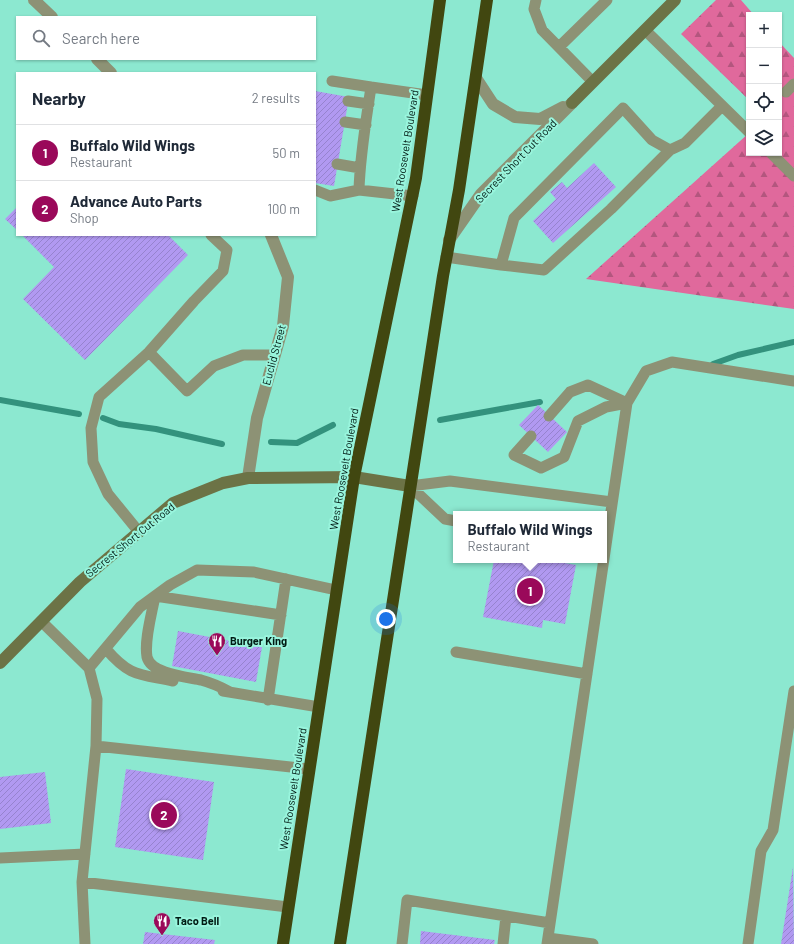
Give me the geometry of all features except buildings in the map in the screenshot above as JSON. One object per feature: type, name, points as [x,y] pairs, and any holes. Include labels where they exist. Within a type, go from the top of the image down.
[{"type":"highway","name":"West Roosevelt Boulevard","points":[[283,944],[354,477],[413,196],[440,0]]},
{"type":"highway","points":[[340,944],[446,257],[459,190],[487,0]]},
{"type":"main road","name":"Secrest Short Cut Road","points":[[572,103],[675,0]]},
{"type":"main road","name":"Secrest Short Cut Road","points":[[0,663],[80,582],[173,503],[223,483],[248,478],[354,477],[410,486]]},
{"type":"street","points":[[34,0],[51,16]]},
{"type":"street","points":[[98,60],[110,72]]},
{"type":"street","name":"Secrest Short Cut Road","points":[[476,78],[493,104],[514,117],[540,119],[572,103]]},
{"type":"street","name":"Secrest Short Cut Road","points":[[449,240],[482,194],[572,103]]},
{"type":"street","name":"Euclid Street","points":[[248,478],[257,418],[282,326],[288,277],[271,236]]},
{"type":"lane","points":[[536,0],[534,9],[542,30],[593,82]]},
{"type":"lane","points":[[559,47],[607,0]]},
{"type":"lane","points":[[645,30],[746,129]]},
{"type":"lane","points":[[332,81],[427,95]]},
{"type":"lane","points":[[359,190],[360,168],[371,87]]},
{"type":"lane","points":[[348,101],[369,104]]},
{"type":"lane","points":[[446,257],[544,270],[611,209],[670,150],[686,144],[722,106]]},
{"type":"lane","points":[[501,265],[514,218],[623,108],[652,140],[670,150]]},
{"type":"lane","points":[[345,122],[366,125]]},
{"type":"lane","points":[[774,156],[794,176]]},
{"type":"lane","points":[[338,164],[360,168]]},
{"type":"lane","points":[[316,190],[330,196],[359,190],[413,196]]},
{"type":"lane","points":[[139,532],[108,494],[93,462],[91,428],[99,397],[149,352],[194,301],[224,271],[227,250],[212,236]]},
{"type":"lane","points":[[149,352],[187,390],[214,366],[243,355],[274,355]]},
{"type":"lane","points":[[607,534],[627,403],[646,371],[672,362],[794,381]]},
{"type":"lane","points":[[549,416],[570,392],[588,385],[627,403]]},
{"type":"lane","points":[[531,436],[514,455],[541,468],[564,457],[578,421],[606,407],[627,403]]},
{"type":"lane","points":[[410,486],[450,481],[612,502]]},
{"type":"lane","points":[[410,486],[445,519],[453,520]]},
{"type":"lane","points":[[593,944],[548,941],[603,563]]},
{"type":"lane","points":[[89,668],[140,607],[170,585],[197,570],[254,572],[336,590]]},
{"type":"lane","points":[[268,700],[286,579]]},
{"type":"lane","points":[[154,596],[281,615]]},
{"type":"lane","points":[[154,596],[147,646],[148,658],[153,667],[166,673],[216,685],[230,692]]},
{"type":"lane","points":[[41,622],[89,668],[97,699],[96,746],[82,882],[85,944]]},
{"type":"lane","points":[[106,649],[119,664],[132,673],[268,700],[319,707]]},
{"type":"lane","points":[[456,652],[587,674]]},
{"type":"lane","points":[[748,944],[761,851],[773,830],[794,691]]},
{"type":"lane","points":[[96,746],[309,768]]},
{"type":"lane","points":[[0,858],[85,854]]},
{"type":"lane","points":[[82,882],[288,907]]},
{"type":"lane","points":[[402,944],[407,900],[550,923]]},
{"type":"lane","points":[[503,944],[506,916]]},
{"type":"green space","points":[[716,0],[741,0],[751,12],[746,12],[746,97],[681,34]]},
{"type":"green space","points":[[782,45],[794,58],[794,309],[586,279],[746,136],[746,156],[782,156]]},
{"type":"waterway","points":[[713,364],[738,355],[794,342]]},
{"type":"waterway","points":[[0,400],[79,414]]},
{"type":"waterway","points":[[440,420],[540,402]]},
{"type":"waterway","points":[[103,418],[119,424],[156,429],[222,444]]},
{"type":"waterway","points":[[271,442],[297,443],[333,425]]},
{"type":"place","name":"Buffalo Wild Wings","points":[[530,591]]},
{"type":"place","name":"Burger King","points":[[217,656]]},
{"type":"place","name":"Advance Auto Parts","points":[[164,815]]},
{"type":"place","name":"Taco Bell","points":[[162,936]]}]
